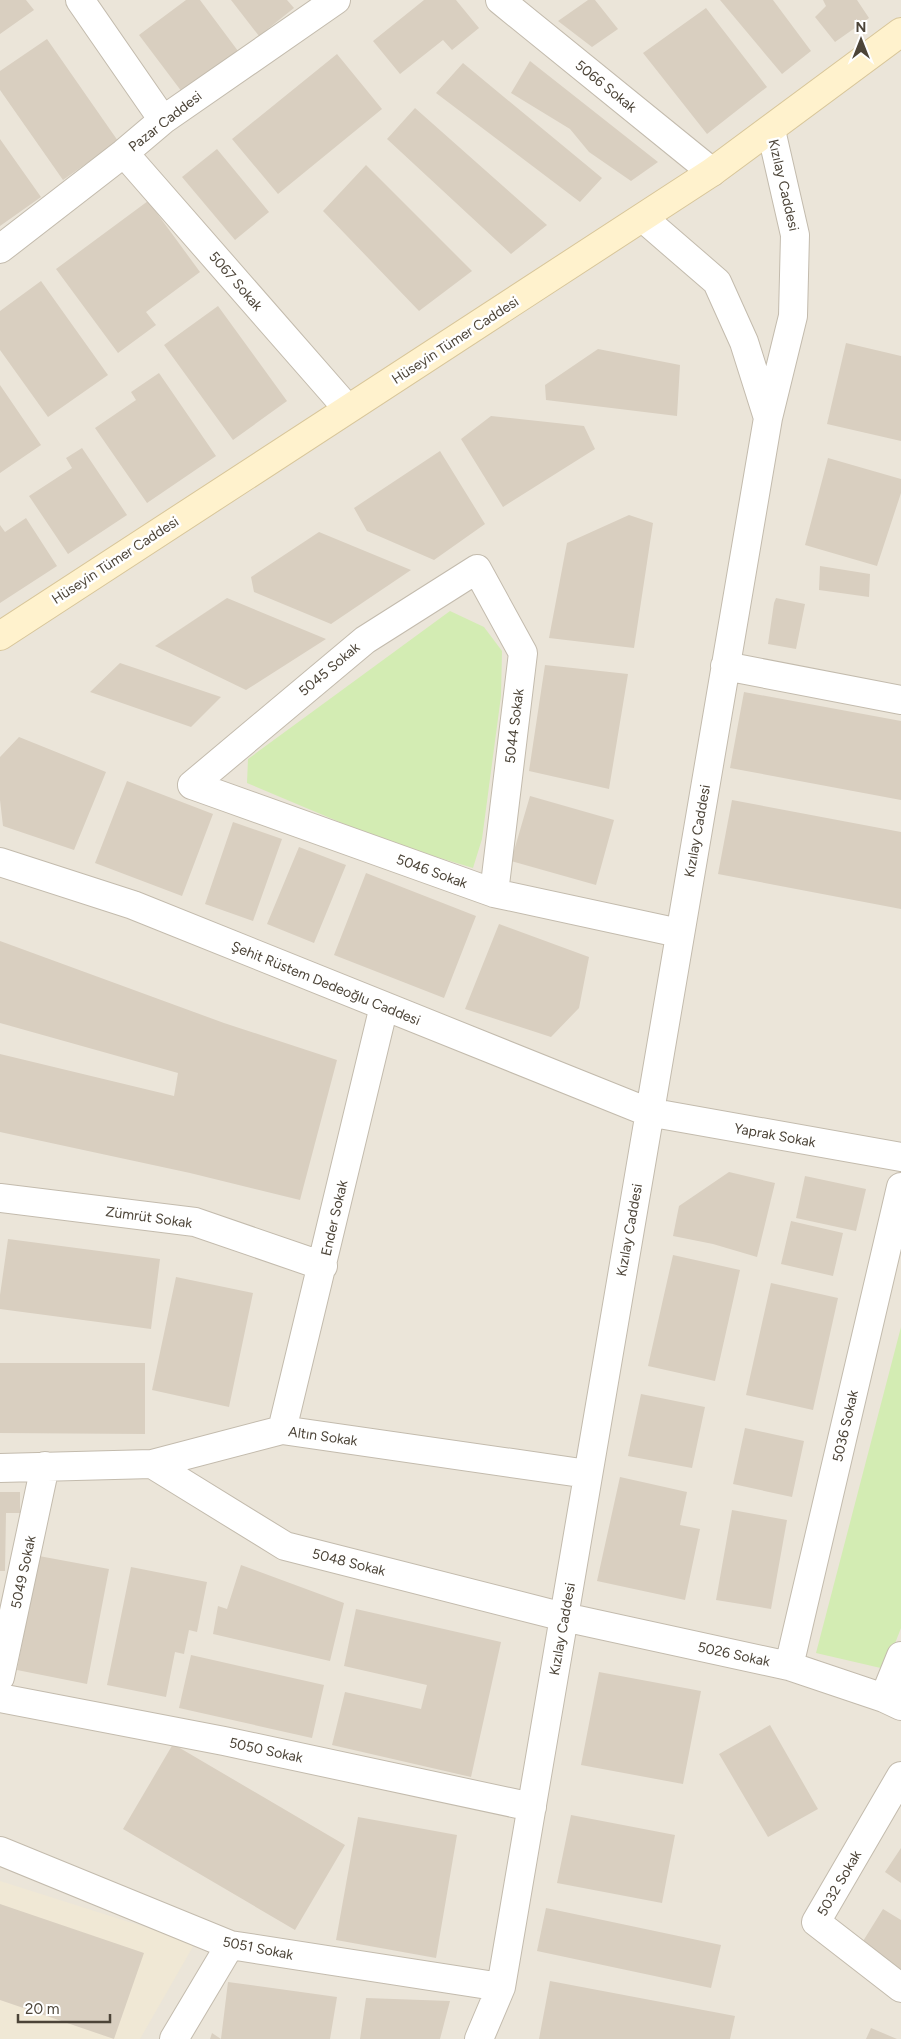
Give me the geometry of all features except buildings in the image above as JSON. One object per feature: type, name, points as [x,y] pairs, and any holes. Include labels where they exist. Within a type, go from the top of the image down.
[{"type":"main road","name":"Hüseyin Tümer Caddesi","points":[[0,636],[347,408],[712,172],[901,32]]},
{"type":"street","points":[[80,0],[163,120]]},
{"type":"street","name":"Pazar Caddesi","points":[[0,249],[124,153],[163,120],[336,0]]},
{"type":"street","name":"5066 Sokak","points":[[500,0],[712,172]]},
{"type":"street","name":"Kızılay Caddesi","points":[[479,2039],[501,1987],[648,1112],[768,418],[793,316],[796,235],[771,130]]},
{"type":"street","name":"5067 Sokak","points":[[124,153],[347,408]]},
{"type":"street","name":"Kızılay Caddesi","points":[[643,218],[717,282],[744,342],[768,418]]},
{"type":"street","name":"5045 Sokak","points":[[192,785],[365,640],[477,569]]},
{"type":"street","name":"5044 Sokak","points":[[477,569],[523,654],[494,894]]},
{"type":"street","points":[[725,666],[901,700]]},
{"type":"street","name":"5046 Sokak","points":[[192,785],[494,894],[679,933]]},
{"type":"street","name":"Şehit Rüstem Dedeoğlu Caddesi","points":[[0,862],[133,905],[648,1112]]},
{"type":"street","name":"Ender Sokak","points":[[282,1430],[323,1266],[384,1006]]},
{"type":"street","name":"Yaprak Sokak","points":[[648,1112],[901,1157]]},
{"type":"street","name":"5036 Sokak","points":[[789,1666],[901,1187]]},
{"type":"street","name":"Zümrüt Sokak","points":[[0,1198],[195,1222],[323,1266]]},
{"type":"street","name":"Altın Sokak","points":[[0,1468],[152,1464],[282,1430],[588,1474]]},
{"type":"street","name":"5048 Sokak","points":[[152,1464],[285,1546],[564,1617]]},
{"type":"street","name":"5049 Sokak","points":[[0,1678],[45,1466]]},
{"type":"street","name":"5026 Sokak","points":[[564,1617],[789,1666],[893,1702]]},
{"type":"street","points":[[893,1702],[901,1656]]},
{"type":"street","name":"5050 Sokak","points":[[0,1698],[224,1741],[532,1807]]},
{"type":"street","name":"5032 Sokak","points":[[901,1776],[816,1922],[901,1988]]},
{"type":"street","name":"5051 Sokak","points":[[0,1851],[230,1945],[501,1987]]},
{"type":"street","points":[[174,2039],[230,1945]]},
{"type":"shaded area","points":[[0,0],[901,0],[901,2039],[0,2039]]},
{"type":"shaded area","points":[[0,1881],[195,1943],[140,2039],[0,2039]]},
{"type":"green space","points":[[450,611],[484,627],[502,651],[501,696],[482,839],[473,868],[387,842],[247,783],[248,759]]},
{"type":"green space","points":[[901,1327],[901,1628],[885,1669],[816,1653]]}]
